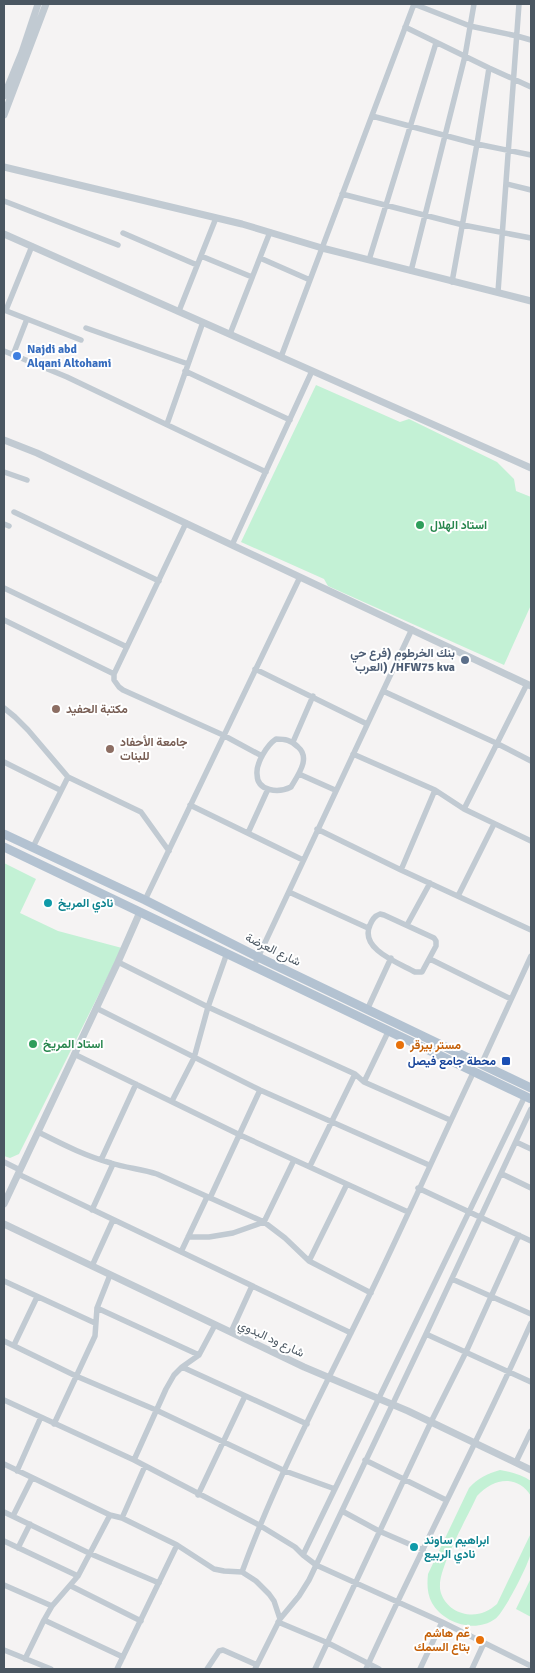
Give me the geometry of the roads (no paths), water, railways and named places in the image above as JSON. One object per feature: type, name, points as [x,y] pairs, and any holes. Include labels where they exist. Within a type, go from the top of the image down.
[{"type":"main road","name":"شارع العرضة","points":[[4,834],[145,900],[256,961],[389,1030],[478,1068],[529,1085]]},
{"type":"main road","name":"شارع العرضة","points":[[4,847],[227,953],[256,961],[367,1010],[478,1068],[528,1097]]},
{"type":"street","points":[[4,115],[30,36],[38,4]]},
{"type":"street","points":[[4,96],[22,52],[46,4]]},
{"type":"street","points":[[281,357],[414,4],[470,26],[531,40]]},
{"type":"street","points":[[411,271],[465,56],[474,4]]},
{"type":"street","points":[[498,292],[520,4]]},
{"type":"street","points":[[405,27],[531,87]]},
{"type":"street","points":[[369,260],[436,43]]},
{"type":"street","points":[[452,282],[478,144],[488,68]]},
{"type":"street","points":[[372,116],[478,144],[531,155]]},
{"type":"street","points":[[4,167],[216,218],[322,248],[531,301]]},
{"type":"street","points":[[507,184],[531,190]]},
{"type":"street","points":[[342,194],[463,225],[531,238]]},
{"type":"street","points":[[4,201],[118,246]]},
{"type":"street","points":[[179,311],[216,218]]},
{"type":"street","points":[[230,334],[270,232]]},
{"type":"street","points":[[123,233],[198,264]]},
{"type":"street","points":[[4,234],[531,468]]},
{"type":"street","points":[[32,246],[5,310],[81,340]]},
{"type":"street","points":[[201,256],[252,278]]},
{"type":"street","points":[[260,258],[310,280]]},
{"type":"street","points":[[13,355],[27,319]]},
{"type":"street","points":[[167,424],[203,322]]},
{"type":"street","points":[[86,328],[188,364]]},
{"type":"street","points":[[4,351],[67,377],[266,472]]},
{"type":"street","points":[[185,371],[290,420]]},
{"type":"street","points":[[232,545],[312,371]]},
{"type":"street","points":[[4,440],[37,453],[529,685],[496,743],[464,810]]},
{"type":"street","points":[[4,472],[27,480]]},
{"type":"street","points":[[14,512],[159,581]]},
{"type":"street","points":[[186,523],[114,674],[114,680],[118,687],[123,690],[224,735],[262,756]]},
{"type":"street","points":[[145,900],[300,577]]},
{"type":"street","points":[[4,588],[127,647]]},
{"type":"street","points":[[4,620],[114,674]]},
{"type":"street","points":[[256,961],[412,629]]},
{"type":"street","points":[[255,669],[367,724]]},
{"type":"street","points":[[383,691],[531,761]]},
{"type":"street","points":[[293,742],[312,696]]},
{"type":"street","points":[[4,708],[28,730],[68,777],[141,812],[169,850]]},
{"type":"street","points":[[283,739],[293,742],[304,754],[304,760],[299,774],[291,787],[277,792],[268,789],[258,781],[256,772],[262,756],[272,742],[276,740],[283,739]]},
{"type":"street","points":[[353,754],[435,790],[464,810],[531,841]]},
{"type":"street","points":[[4,762],[60,790]]},
{"type":"street","points":[[299,774],[335,790]]},
{"type":"street","points":[[33,847],[68,777]]},
{"type":"street","points":[[248,833],[268,789]]},
{"type":"street","points":[[401,870],[435,790]]},
{"type":"street","points":[[190,805],[303,860]]},
{"type":"street","points":[[458,896],[494,824]]},
{"type":"street","points":[[317,829],[531,930]]},
{"type":"street","points":[[407,925],[430,883]]},
{"type":"street","points":[[289,892],[368,928]]},
{"type":"street","points":[[4,1204],[140,912]]},
{"type":"street","points":[[380,914],[407,925],[431,935],[435,939],[436,946],[430,959],[424,970],[418,973],[373,947],[368,938],[368,928],[374,918],[380,914]]},
{"type":"street","points":[[172,1102],[194,1058],[208,1006],[227,953]]},
{"type":"street","points":[[242,1572],[259,1525],[371,1292],[450,1120],[529,968],[531,956]]},
{"type":"street","points":[[367,1010],[391,958]]},
{"type":"street","points":[[430,959],[512,999]]},
{"type":"street","points":[[118,962],[355,1074],[364,1082],[450,1120]]},
{"type":"street","points":[[96,1008],[260,1090],[429,1165]]},
{"type":"street","points":[[364,1082],[389,1030]]},
{"type":"street","points":[[74,1054],[240,1135],[408,1212]]},
{"type":"street","points":[[310,1166],[355,1074]]},
{"type":"street","points":[[101,1160],[136,1084]]},
{"type":"street","points":[[181,1252],[240,1135],[260,1090]]},
{"type":"street","points":[[303,1555],[378,1398],[528,1097]]},
{"type":"street","points":[[207,1669],[219,1652],[223,1650],[256,1667],[279,1620],[300,1596],[502,1174],[531,1109]]},
{"type":"street","points":[[38,1132],[70,1148],[101,1160],[151,1172],[264,1222],[286,1238],[309,1261],[371,1292]]},
{"type":"street","points":[[516,1142],[531,1149]]},
{"type":"street","points":[[188,1238],[233,1233],[264,1222],[294,1160]]},
{"type":"street","points":[[4,1162],[19,1172],[92,1210],[351,1332]]},
{"type":"street","points":[[92,1210],[113,1164]]},
{"type":"street","points":[[502,1174],[531,1188]]},
{"type":"street","points":[[309,1261],[347,1184]]},
{"type":"street","points":[[418,1188],[531,1240]]},
{"type":"street","points":[[92,1266],[113,1220]]},
{"type":"street","name":"شارع ود البدوي","points":[[4,1224],[215,1325],[329,1378],[475,1442],[531,1470]]},
{"type":"street","points":[[315,1669],[379,1531],[466,1352],[519,1235]]},
{"type":"street","points":[[54,1424],[95,1336],[97,1308],[110,1275]]},
{"type":"street","points":[[452,1279],[531,1314]]},
{"type":"street","points":[[4,1281],[95,1323]]},
{"type":"street","points":[[231,1332],[252,1286]]},
{"type":"street","points":[[14,1345],[37,1297]]},
{"type":"street","points":[[97,1308],[199,1355]]},
{"type":"street","points":[[368,1666],[531,1323]]},
{"type":"street","points":[[134,1460],[156,1410],[174,1376],[182,1367],[199,1355],[215,1325]]},
{"type":"street","points":[[426,1334],[531,1382]]},
{"type":"street","points":[[4,1343],[14,1345],[76,1376],[156,1410],[285,1471],[335,1489]]},
{"type":"street","points":[[182,1367],[307,1424]]},
{"type":"street","points":[[198,1495],[245,1396]]},
{"type":"street","points":[[4,1400],[134,1460],[198,1495],[259,1525],[295,1547],[316,1565],[442,1622],[527,1666]]},
{"type":"street","points":[[17,1470],[41,1417]]},
{"type":"street","points":[[516,1462],[531,1431]]},
{"type":"street","points":[[365,1460],[446,1500]]},
{"type":"street","points":[[4,1464],[177,1545],[214,1568],[224,1571],[242,1572],[256,1581],[269,1594],[274,1601],[279,1620]]},
{"type":"street","points":[[122,1518],[146,1466]]},
{"type":"street","points":[[13,1516],[32,1478]]},
{"type":"street","points":[[342,1511],[379,1531],[422,1550]]},
{"type":"street","points":[[4,1512],[91,1554],[159,1583]]},
{"type":"street","points":[[25,1659],[52,1606],[78,1576],[110,1515]]},
{"type":"street","points":[[18,1548],[30,1524]]},
{"type":"street","points":[[4,1541],[78,1576]]},
{"type":"street","points":[[117,1669],[177,1545]]},
{"type":"street","points":[[4,1585],[52,1606]]},
{"type":"street","points":[[70,1586],[141,1621]]},
{"type":"street","points":[[44,1620],[123,1657]]},
{"type":"street","points":[[279,1620],[328,1643],[368,1666],[379,1669]]},
{"type":"street","points":[[420,1669],[442,1622]]},
{"type":"street","points":[[472,1669],[484,1644]]},
{"type":"street","points":[[4,1650],[25,1659],[36,1667],[51,1669]]},
{"type":"place","name":"Najdi abd Alqani Altohami","points":[[17,356]]},
{"type":"place","name":"استاد الهلال","points":[[420,525]]},
{"type":"place","name":"بنك الخرطوم (فرع حي العرب) /HFW75 kva","points":[[465,660]]},
{"type":"place","name":"مكتبة الحفيد","points":[[56,709]]},
{"type":"place","name":"جامعة الأحفاد للبنات","points":[[110,749]]},
{"type":"place","name":"نادي المريخ","points":[[48,903]]},
{"type":"place","name":"استاد المريخ","points":[[33,1044]]},
{"type":"place","name":"مستر بيرقر","points":[[400,1045]]},
{"type":"place","name":"محطة جامع فيصل","points":[[506,1061]]},
{"type":"place","name":"ابراهيم ساوند نادي الربيع","points":[[414,1547]]},
{"type":"place","name":"عّم هاشم بتاع السمك","points":[[480,1640]]}]
